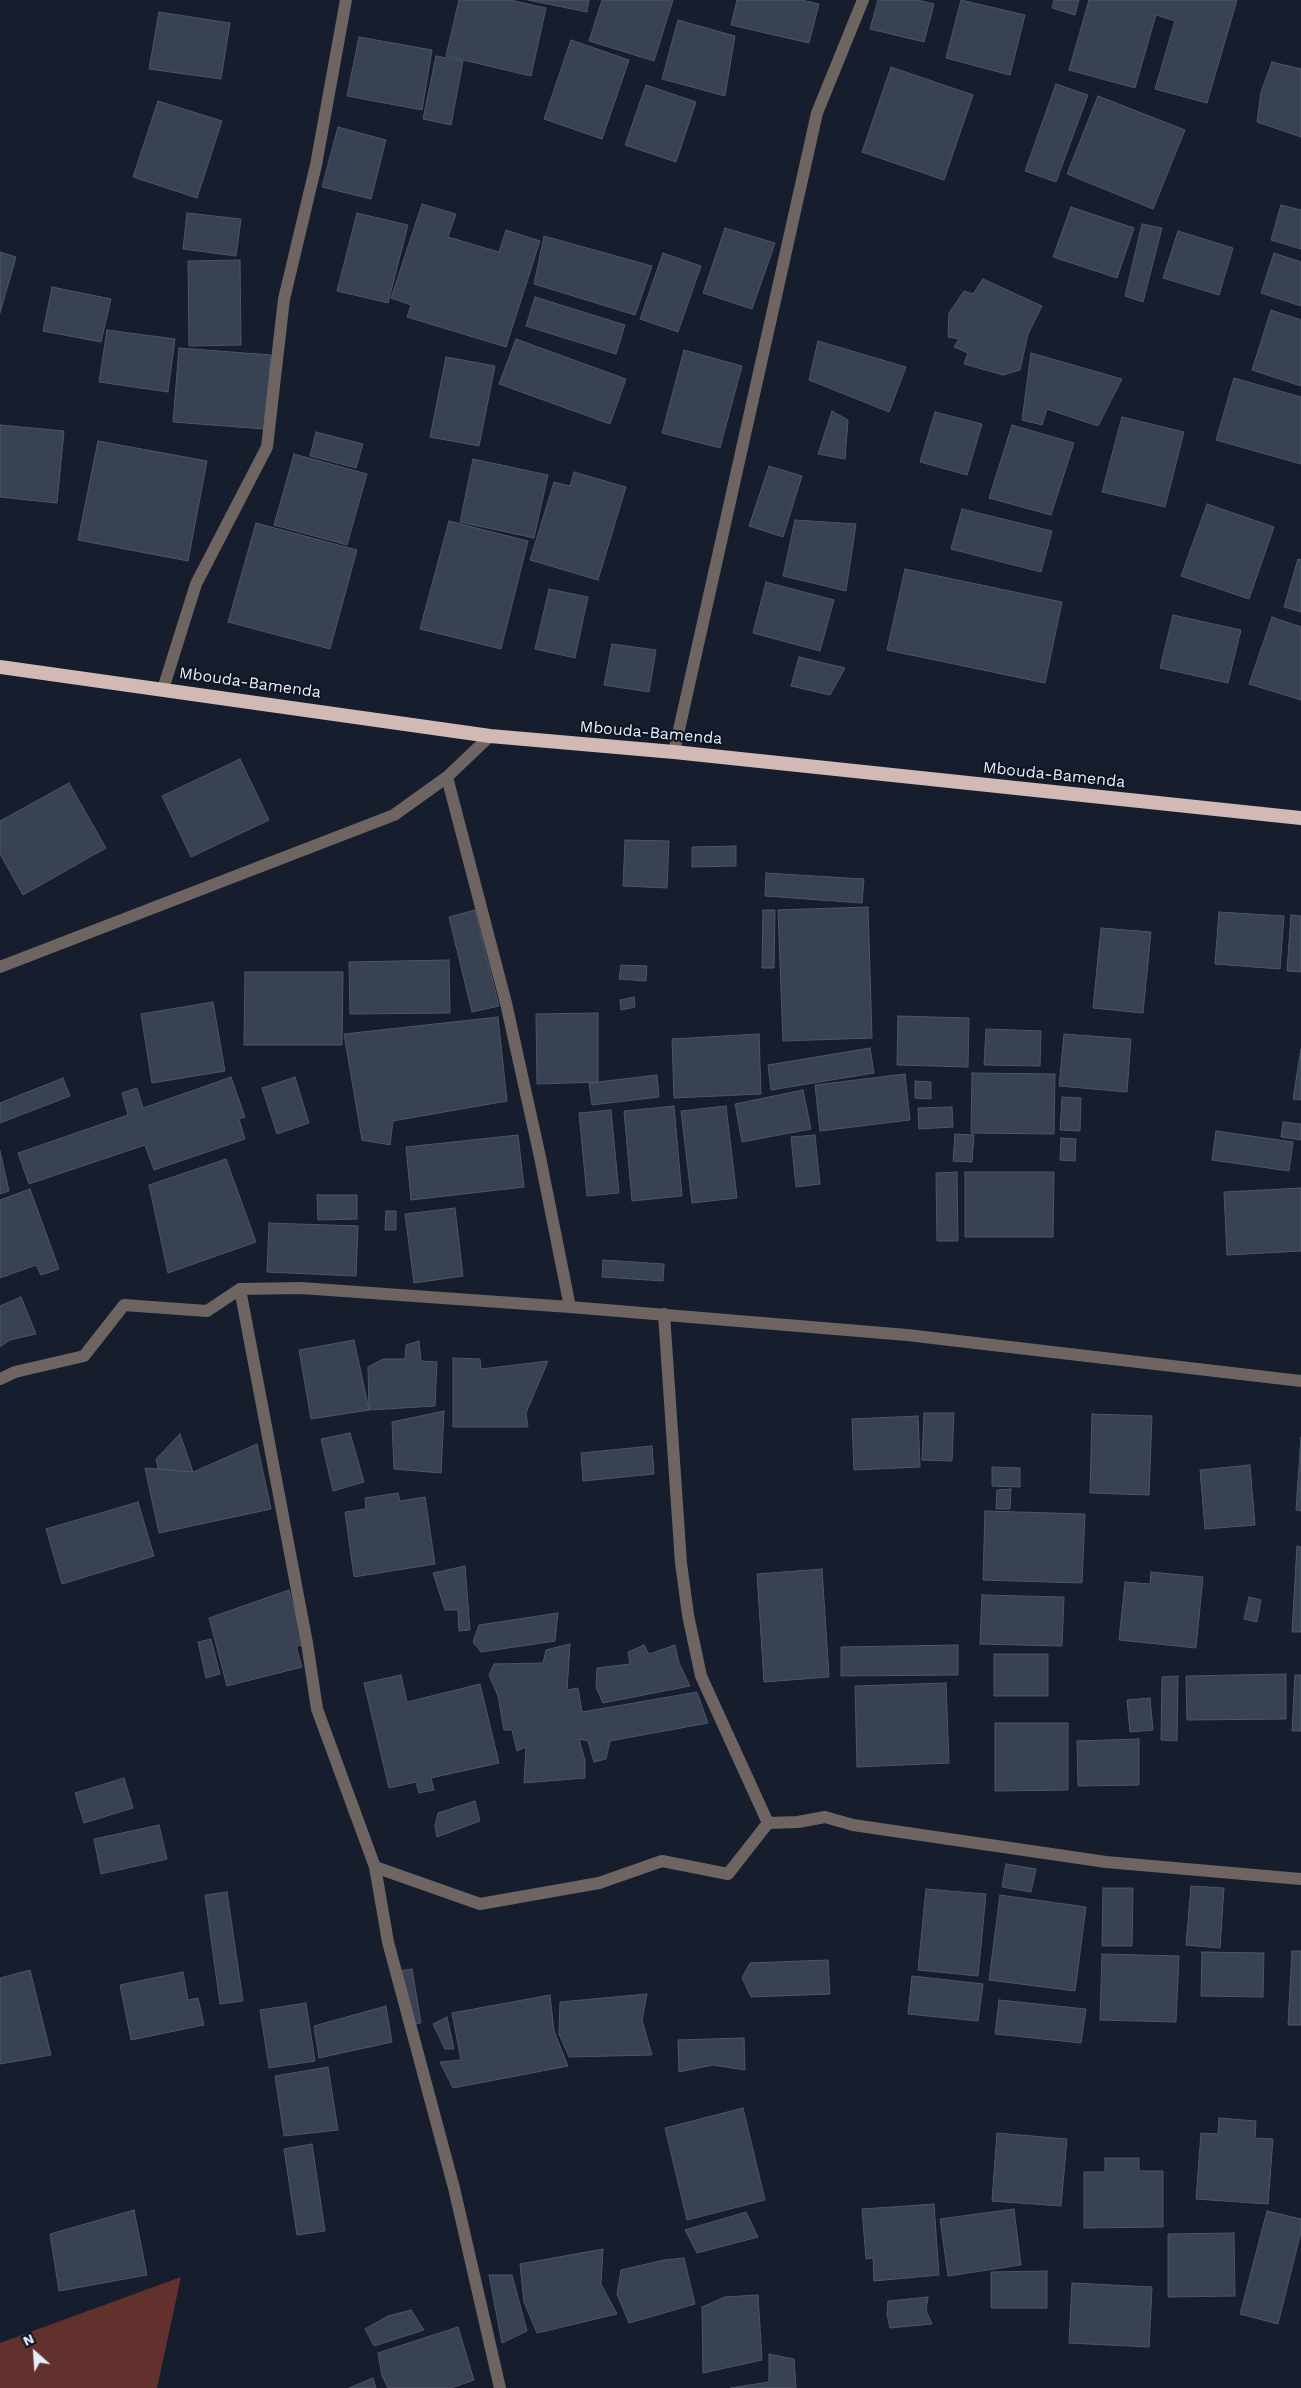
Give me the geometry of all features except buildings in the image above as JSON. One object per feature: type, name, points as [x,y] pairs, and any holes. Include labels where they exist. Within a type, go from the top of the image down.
[{"type":"highway","name":"Mbouda-Bamenda","points":[[0,667],[163,688],[490,736],[674,752],[1301,818]]},
{"type":"street","points":[[163,688],[196,584],[267,447],[284,300],[316,165],[346,0]]},
{"type":"street","points":[[674,752],[817,113],[862,0]]},
{"type":"street","points":[[0,967],[394,815],[446,777],[490,736]]},
{"type":"street","points":[[446,777],[506,1003],[540,1157],[570,1307]]},
{"type":"street","points":[[0,1378],[15,1372],[84,1356],[124,1305],[207,1311],[240,1289],[301,1288],[664,1314],[907,1335],[1301,1381]]},
{"type":"street","points":[[240,1289],[305,1634],[317,1709],[375,1868],[388,1942],[454,2188],[500,2388]]},
{"type":"street","points":[[664,1314],[681,1563],[701,1676],[768,1823]]},
{"type":"street","points":[[375,1868],[480,1904],[599,1883],[662,1861],[728,1874],[768,1823],[798,1822],[825,1817],[853,1825],[1106,1862],[1301,1879]]},
{"type":"shaded area","points":[[181,2277],[157,2388],[0,2388],[0,2343]]}]
